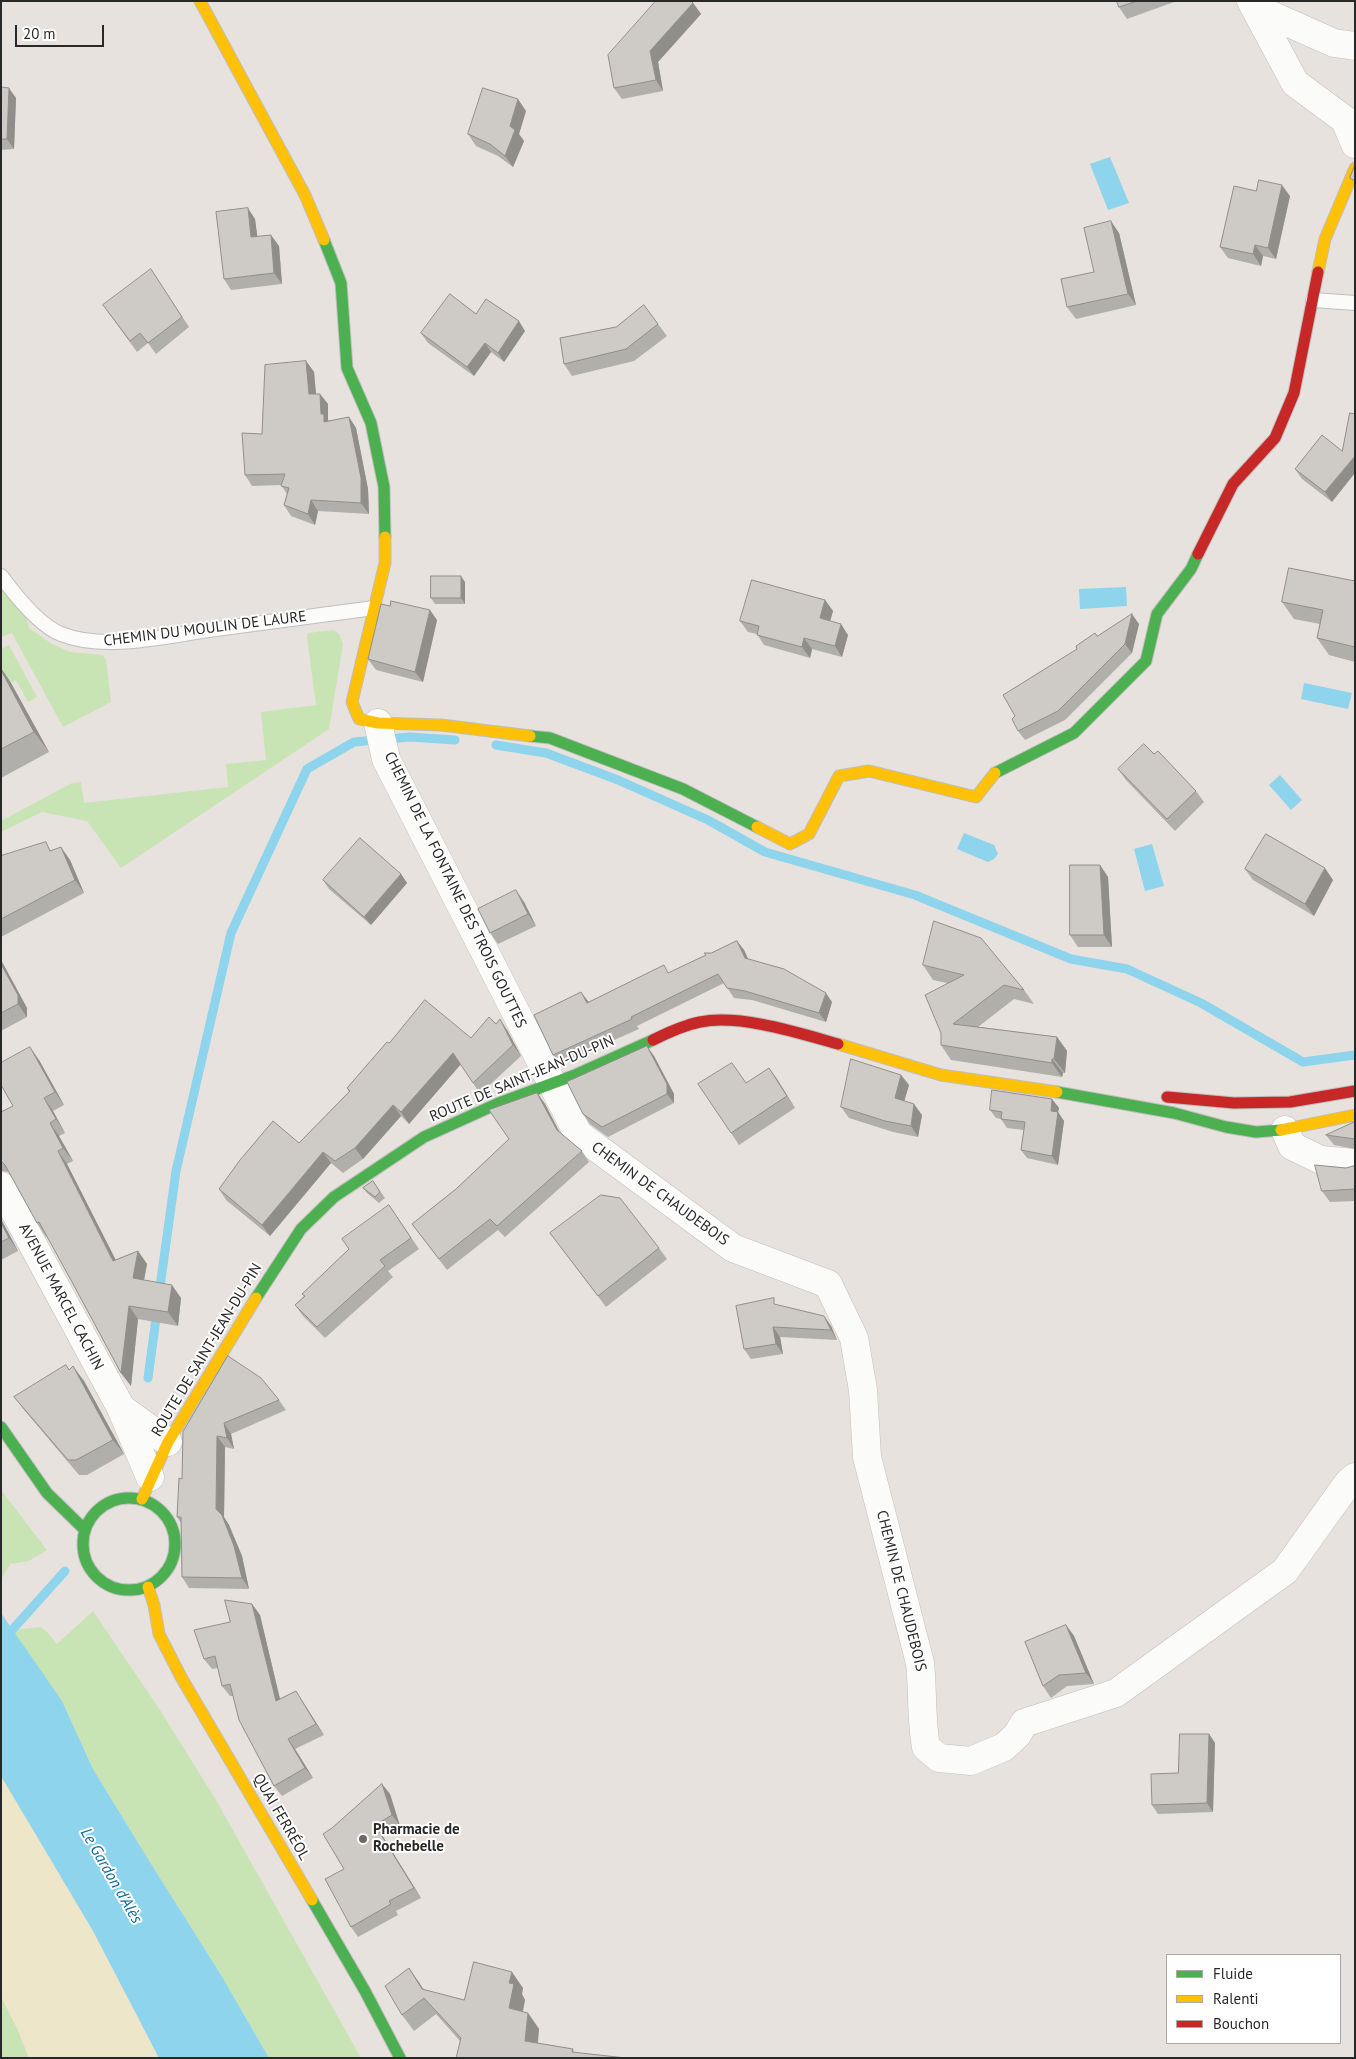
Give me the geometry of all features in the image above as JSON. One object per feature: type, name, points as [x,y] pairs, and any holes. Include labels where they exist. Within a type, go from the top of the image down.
[{"type":"main road","points":[[200,1],[305,195],[341,283],[347,368],[371,423],[384,487],[385,563],[352,702],[359,718],[378,723],[440,725],[550,738],[683,788],[790,844],[809,834],[839,776],[869,771],[976,797],[994,773],[1074,733],[1146,661],[1157,614],[1191,569],[1233,484],[1275,438],[1294,393],[1325,240],[1355,168]]},
{"type":"main road","name":"ROUTE DE SAINT-JEAN-DU-PIN","points":[[146,1488],[168,1442],[277,1262],[301,1229],[334,1197],[424,1137],[499,1103],[700,1022],[735,1020],[803,1034],[941,1075],[1057,1092],[1174,1113],[1256,1132],[1285,1130],[1355,1114]]},
{"type":"main road","name":"ROUTE DE SAINT-JEAN-DU-PIN","points":[[1057,1092],[1117,1090]]},
{"type":"main road","points":[[1156,1096],[1234,1103],[1290,1102],[1355,1091]]},
{"type":"main road","points":[[1,1427],[47,1493],[84,1529]]},
{"type":"main road","points":[[146,1488],[154,1505],[165,1515],[172,1527],[176,1541],[174,1555],[169,1568],[160,1579],[148,1587],[135,1590],[121,1590],[108,1586],[88,1568],[83,1556],[82,1542],[84,1529],[91,1517],[101,1506],[114,1500],[128,1497],[146,1488]]},
{"type":"main road","name":"QUAI FERRÉOL","points":[[148,1587],[154,1605],[159,1634],[181,1677],[360,1982],[400,2058]]},
{"type":"street","points":[[1253,5],[1334,43],[1355,46]]},
{"type":"street","points":[[1253,5],[1295,83],[1351,128]]},
{"type":"street","name":"CHEMIN DE LA FONTAINE DES TROIS GOUTTES","points":[[378,723],[386,759],[551,1083]]},
{"type":"street","name":"CHEMIN DE CHAUDEBOIS","points":[[551,1083],[578,1134],[733,1248],[828,1284],[854,1338],[863,1390],[867,1457],[920,1663],[923,1693],[922,1721],[926,1747],[939,1758],[971,1761],[1004,1747],[1017,1735],[1024,1723],[1116,1693],[1285,1571],[1348,1483],[1355,1477]]},
{"type":"street","points":[[1285,1130],[1292,1146],[1321,1160],[1355,1163]]},
{"type":"street","name":"AVENUE MARCEL CACHIN","points":[[1,1186],[120,1408],[146,1488]]},
{"type":"street","name":"AVENUE MARCEL CACHIN","points":[[120,1408],[168,1442]]},
{"type":"lane","points":[[1313,300],[1355,303]]},
{"type":"lane","name":"CHEMIN DU MOULIN DE LAURE","points":[[1,576],[46,625],[59,634],[80,640],[103,642],[143,639],[374,608]]},
{"type":"green space","points":[[1,585],[24,610],[29,628],[52,644],[70,652],[103,655],[106,660],[111,702],[63,727],[12,633],[1,637]]},
{"type":"green space","points":[[334,630],[339,634],[343,644],[329,729],[121,868],[87,821],[42,812],[1,832],[1,821],[72,783],[81,782],[84,803],[228,787],[226,764],[266,760],[261,712],[316,705],[307,637],[308,633]]},
{"type":"green space","points":[[9,645],[37,697],[28,702],[16,680],[1,688],[1,649]]},
{"type":"green space","points":[[1,1490],[47,1550],[29,1561],[10,1564],[1,1580]]},
{"type":"green space","points":[[93,1611],[160,1710],[216,1800],[361,2058],[269,2058],[221,1975],[93,1769],[62,1701],[12,1630],[41,1627],[57,1644]]},
{"type":"green space","points":[[1,1996],[18,2030],[29,2058],[1,2058]]},
{"type":"sand","points":[[1,1776],[93,1931],[159,2058],[29,2058],[1,1996]]},
{"type":"water","points":[[1110,157],[1129,203],[1108,210],[1090,164]]},
{"type":"water","points":[[1126,587],[1127,606],[1080,609],[1079,589]]},
{"type":"water","points":[[1304,683],[1352,693],[1348,709],[1301,699]]},
{"type":"water","points":[[1280,775],[1302,800],[1291,810],[1269,785]]},
{"type":"water","points":[[964,833],[994,845],[998,854],[988,862],[957,849]]},
{"type":"water","points":[[1152,844],[1164,886],[1145,891],[1134,849]]},
{"type":"water","name":"Le Gardon d'Alès","points":[[1,1613],[62,1701],[93,1769],[221,1975],[269,2058],[159,2058],[93,1931],[1,1776]]},
{"type":"building","points":[[656,1],[691,1],[693,3],[650,51],[656,80],[614,88],[608,55]]},
{"type":"building","points":[[1117,1],[1137,1],[1119,7]]},
{"type":"building","points":[[1,87],[9,88],[7,139],[1,139]]},
{"type":"building","points":[[483,88],[518,99],[510,126],[515,130],[505,156],[490,144],[468,134]]},
{"type":"building","points":[[1355,165],[1355,181],[1350,178]]},
{"type":"building","points":[[1259,180],[1282,185],[1268,248],[1255,245],[1253,254],[1220,247],[1234,186],[1256,191]]},
{"type":"building","points":[[248,208],[251,237],[271,235],[274,273],[224,279],[216,212]]},
{"type":"building","points":[[1111,221],[1128,294],[1067,307],[1061,279],[1094,272],[1084,228]]},
{"type":"building","points":[[151,269],[182,317],[148,343],[140,333],[130,341],[103,305]]},
{"type":"building","points":[[450,294],[476,314],[486,299],[519,321],[498,353],[485,343],[467,367],[421,333]]},
{"type":"building","points":[[644,305],[658,324],[626,349],[564,364],[560,338],[616,327]]},
{"type":"building","points":[[306,361],[309,394],[320,394],[321,414],[324,414],[324,422],[349,417],[361,478],[361,503],[311,500],[308,514],[284,505],[289,488],[281,486],[285,474],[245,475],[242,433],[262,434],[265,365]]},
{"type":"building","points":[[1350,413],[1355,414],[1355,456],[1325,492],[1295,469],[1322,435],[1342,451]]},
{"type":"building","points":[[1289,568],[1355,581],[1355,647],[1317,638],[1323,610],[1282,602]]},
{"type":"building","points":[[431,576],[461,576],[461,598],[431,598]]},
{"type":"building","points":[[752,580],[825,600],[820,618],[841,624],[835,646],[804,638],[802,647],[757,635],[759,626],[740,621]]},
{"type":"building","points":[[391,601],[430,610],[415,672],[368,659],[381,604],[390,606]]},
{"type":"building","points":[[1132,614],[1125,644],[1058,711],[1018,731],[1012,719],[1015,716],[1003,695],[1077,649],[1076,646],[1095,633],[1097,636]]},
{"type":"building","points":[[1,670],[34,732],[1,749]]},
{"type":"building","points":[[1144,744],[1154,754],[1158,751],[1196,791],[1167,819],[1118,769]]},
{"type":"building","points":[[1266,834],[1325,868],[1305,904],[1245,869]]},
{"type":"building","points":[[360,838],[401,874],[364,917],[323,880]]},
{"type":"building","points":[[46,842],[50,851],[61,847],[75,880],[1,919],[1,856]]},
{"type":"building","points":[[1070,865],[1100,865],[1104,935],[1070,935]]},
{"type":"building","points":[[516,890],[528,914],[490,933],[478,909]]},
{"type":"building","points":[[934,921],[981,938],[1024,990],[1004,985],[953,1024],[1057,1037],[1052,1063],[941,1045],[941,1033],[925,995],[964,975],[923,965]]},
{"type":"building","points":[[737,941],[745,958],[784,969],[826,993],[819,1013],[745,991],[727,988],[718,974],[631,1017],[632,1019],[553,1055],[534,1015],[581,992],[587,1003],[664,965],[668,973],[706,955],[704,953],[711,953]]},
{"type":"building","points":[[1,964],[18,995],[18,1004],[1,1013]]},
{"type":"building","points":[[425,1000],[471,1038],[489,1017],[496,1024],[500,1019],[513,1045],[473,1083],[453,1053],[401,1112],[393,1105],[355,1148],[335,1161],[323,1152],[262,1225],[219,1189],[240,1160],[273,1121],[299,1143],[350,1091],[347,1088],[387,1042],[389,1043]]},
{"type":"building","points":[[647,1046],[667,1084],[667,1094],[602,1127],[583,1114],[567,1082]]},
{"type":"building","points":[[30,1047],[55,1092],[44,1098],[56,1119],[50,1123],[63,1148],[58,1151],[113,1261],[138,1251],[133,1278],[172,1285],[168,1312],[129,1306],[121,1373],[39,1222],[37,1223],[1,1161],[1,1112],[13,1106],[1,1085],[1,1063]]},
{"type":"building","points":[[851,1059],[901,1075],[895,1098],[914,1104],[911,1126],[885,1121],[841,1107]]},
{"type":"building","points":[[732,1063],[746,1083],[769,1068],[787,1096],[731,1133],[698,1084]]},
{"type":"building","points":[[992,1090],[1052,1099],[1051,1111],[1058,1112],[1052,1156],[1021,1150],[1025,1122],[1001,1119],[1002,1112],[990,1110]]},
{"type":"building","points":[[537,1093],[557,1130],[582,1151],[497,1226],[490,1219],[439,1259],[412,1224],[456,1189],[509,1139],[489,1110]]},
{"type":"building","points":[[1355,1122],[1355,1139],[1326,1135]]},
{"type":"building","points":[[1315,1165],[1346,1168],[1355,1165],[1355,1189],[1322,1191]]},
{"type":"building","points":[[373,1181],[380,1192],[375,1197],[363,1188]]},
{"type":"building","points":[[601,1195],[620,1198],[659,1248],[598,1296],[550,1233]]},
{"type":"building","points":[[389,1205],[411,1238],[380,1260],[385,1266],[317,1327],[295,1305],[305,1296],[302,1294],[349,1249],[342,1239]]},
{"type":"building","points":[[1,1223],[9,1238],[1,1242]]},
{"type":"building","points":[[774,1298],[774,1304],[824,1316],[831,1330],[773,1327],[776,1344],[744,1349],[736,1306]]},
{"type":"building","points":[[228,1356],[261,1378],[279,1400],[224,1423],[227,1438],[217,1436],[216,1509],[222,1515],[234,1546],[242,1578],[182,1577],[181,1517],[177,1517],[179,1478],[182,1479],[183,1432]]},
{"type":"building","points":[[66,1365],[69,1370],[73,1366],[113,1440],[76,1460],[68,1460],[14,1397]]},
{"type":"building","points":[[225,1600],[252,1604],[276,1701],[296,1691],[316,1724],[288,1739],[305,1768],[274,1786],[239,1720],[230,1684],[222,1686],[215,1656],[204,1659],[194,1630],[230,1622]]},
{"type":"building","points":[[1066,1625],[1086,1673],[1059,1675],[1043,1686],[1025,1642]]},
{"type":"building","points":[[1180,1734],[1209,1734],[1207,1803],[1152,1805],[1151,1774],[1178,1773]]},
{"type":"building","points":[[382,1784],[392,1815],[375,1825],[414,1888],[389,1901],[391,1904],[351,1927],[325,1879],[344,1869],[323,1834]]},
{"type":"building","points":[[474,1962],[512,1972],[509,1983],[514,1984],[509,2008],[528,2013],[525,2041],[573,2049],[572,2052],[626,2058],[456,2058],[461,2038],[424,1998],[402,2015],[385,1986],[409,1968],[422,1989],[464,2000]]},
{"type":"waterway","points":[[159,1294],[176,1171],[231,933],[307,769],[354,742],[410,737],[455,740]]},
{"type":"waterway","points":[[496,745],[546,753],[618,780],[708,820],[765,852],[915,895],[1071,959],[1127,969],[1201,1003],[1303,1062],[1355,1055]]},
{"type":"waterway","points":[[148,1378],[157,1311]]},
{"type":"waterway","points":[[1,1639],[12,1630],[65,1571]]},
{"type":"traffic: fast","points":[[324,240],[341,283],[347,368],[371,423],[384,487],[385,537]]},
{"type":"traffic: fast","points":[[995,773],[1074,733],[1146,661],[1157,614],[1191,569],[1198,554]]},
{"type":"traffic: fast","points":[[530,736],[550,738],[683,789],[757,827]]},
{"type":"traffic: fast","points":[[256,1298],[301,1229],[334,1197],[424,1137],[499,1103],[575,1075],[653,1040]]},
{"type":"traffic: fast","points":[[1057,1092],[1174,1113],[1226,1127],[1256,1132],[1281,1130]]},
{"type":"traffic: fast","points":[[1,1427],[47,1493],[84,1529]]},
{"type":"traffic: fast","points":[[129,1498],[147,1501],[162,1511],[172,1526],[175,1544],[172,1562],[162,1577],[147,1587],[129,1590],[111,1587],[96,1577],[86,1562],[83,1544],[86,1526],[96,1511],[111,1501],[129,1498]]},
{"type":"traffic: fast","points":[[312,1900],[365,1991],[400,2058]]},
{"type":"traffic: slow","points":[[200,1],[305,195],[324,240]]},
{"type":"traffic: slow","points":[[1318,272],[1325,239],[1355,168]]},
{"type":"traffic: slow","points":[[385,537],[385,563],[352,702],[359,719],[378,723],[441,725],[530,736]]},
{"type":"traffic: slow","points":[[757,827],[790,844],[809,834],[839,776],[869,771],[976,797],[995,773]]},
{"type":"traffic: slow","points":[[838,1044],[941,1075],[1057,1092]]},
{"type":"traffic: slow","points":[[1281,1130],[1355,1115]]},
{"type":"traffic: slow","points":[[142,1499],[168,1442],[256,1298]]},
{"type":"traffic: slow","points":[[148,1587],[154,1605],[159,1634],[181,1677],[312,1900]]},
{"type":"traffic: jam","points":[[1198,554],[1233,484],[1275,438],[1294,393],[1318,272]]},
{"type":"traffic: jam","points":[[653,1040],[694,1023],[716,1020],[769,1026],[838,1044]]},
{"type":"traffic: jam","points":[[1167,1097],[1234,1103],[1290,1102],[1355,1091]]},
{"type":"place","name":"Pharmacie de Rochebelle","points":[[363,1839]]}]
